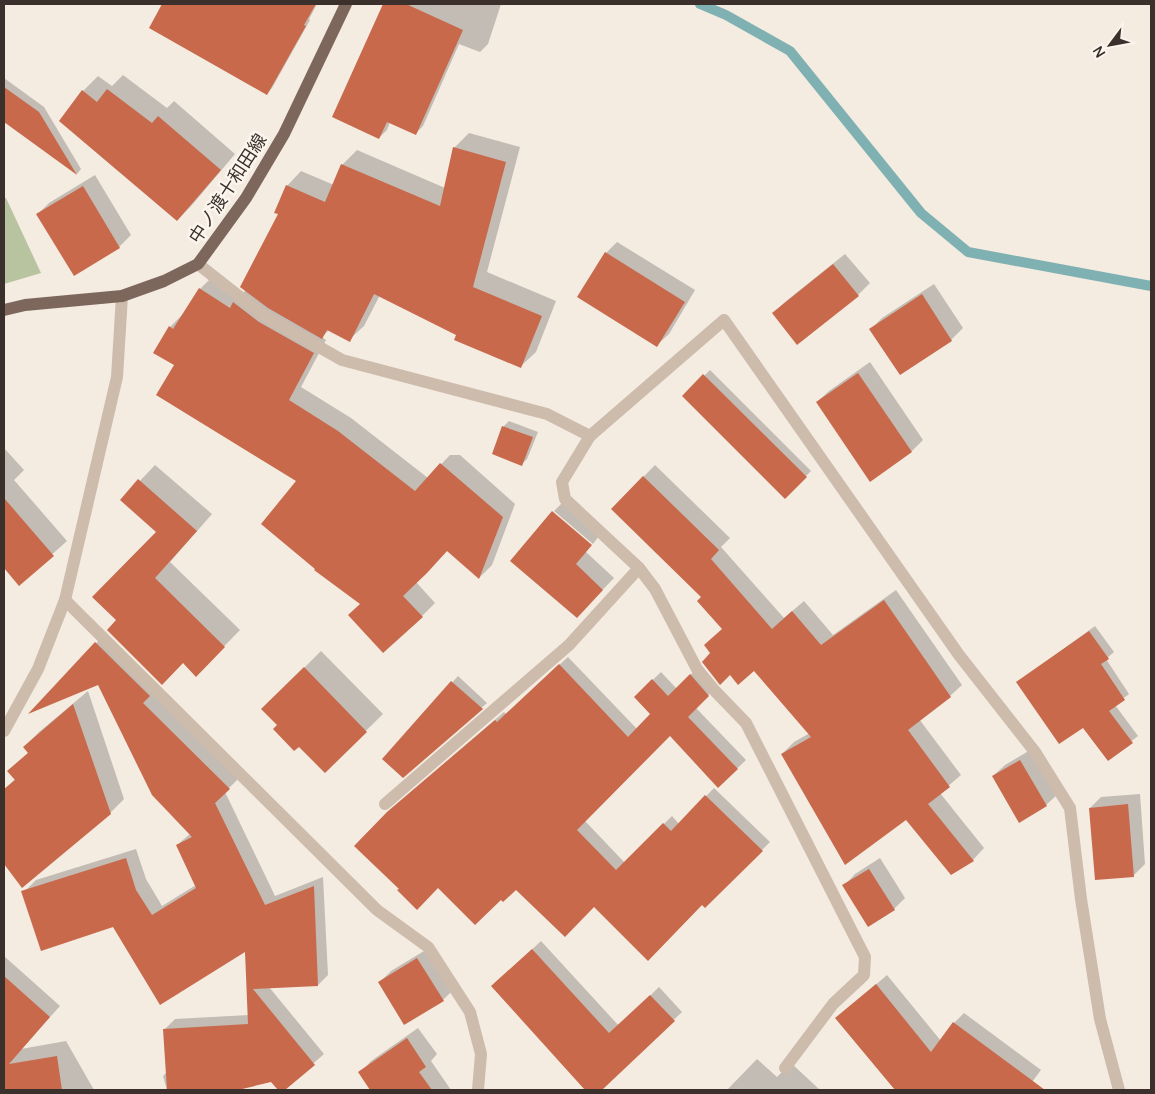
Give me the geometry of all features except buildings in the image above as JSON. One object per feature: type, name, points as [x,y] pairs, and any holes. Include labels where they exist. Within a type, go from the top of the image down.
[{"type":"main road","name":"中ノ渡十和田線","points":[[4,310],[25,305],[122,296],[164,281],[198,264],[246,198],[284,134],[346,4]]},
{"type":"street","points":[[198,264],[263,315],[342,360],[547,414],[590,436]]},
{"type":"street","points":[[4,731],[38,669],[65,600],[117,377],[122,296]]},
{"type":"street","points":[[785,1068],[833,1004],[864,975],[865,958],[746,723],[697,669],[654,589],[639,568],[565,499],[562,482],[590,436],[724,320],[958,655],[1035,752],[1070,808],[1100,1019],[1119,1090]]},
{"type":"street","points":[[385,804],[569,645],[639,568]]},
{"type":"street","points":[[65,600],[377,910],[428,947],[470,1012],[481,1054],[478,1090]]},
{"type":"green space","points":[[4,198],[6,198],[41,273],[4,284]]},
{"type":"waterway","points":[[700,4],[726,15],[790,51],[921,213],[968,252],[1151,286]]}]
